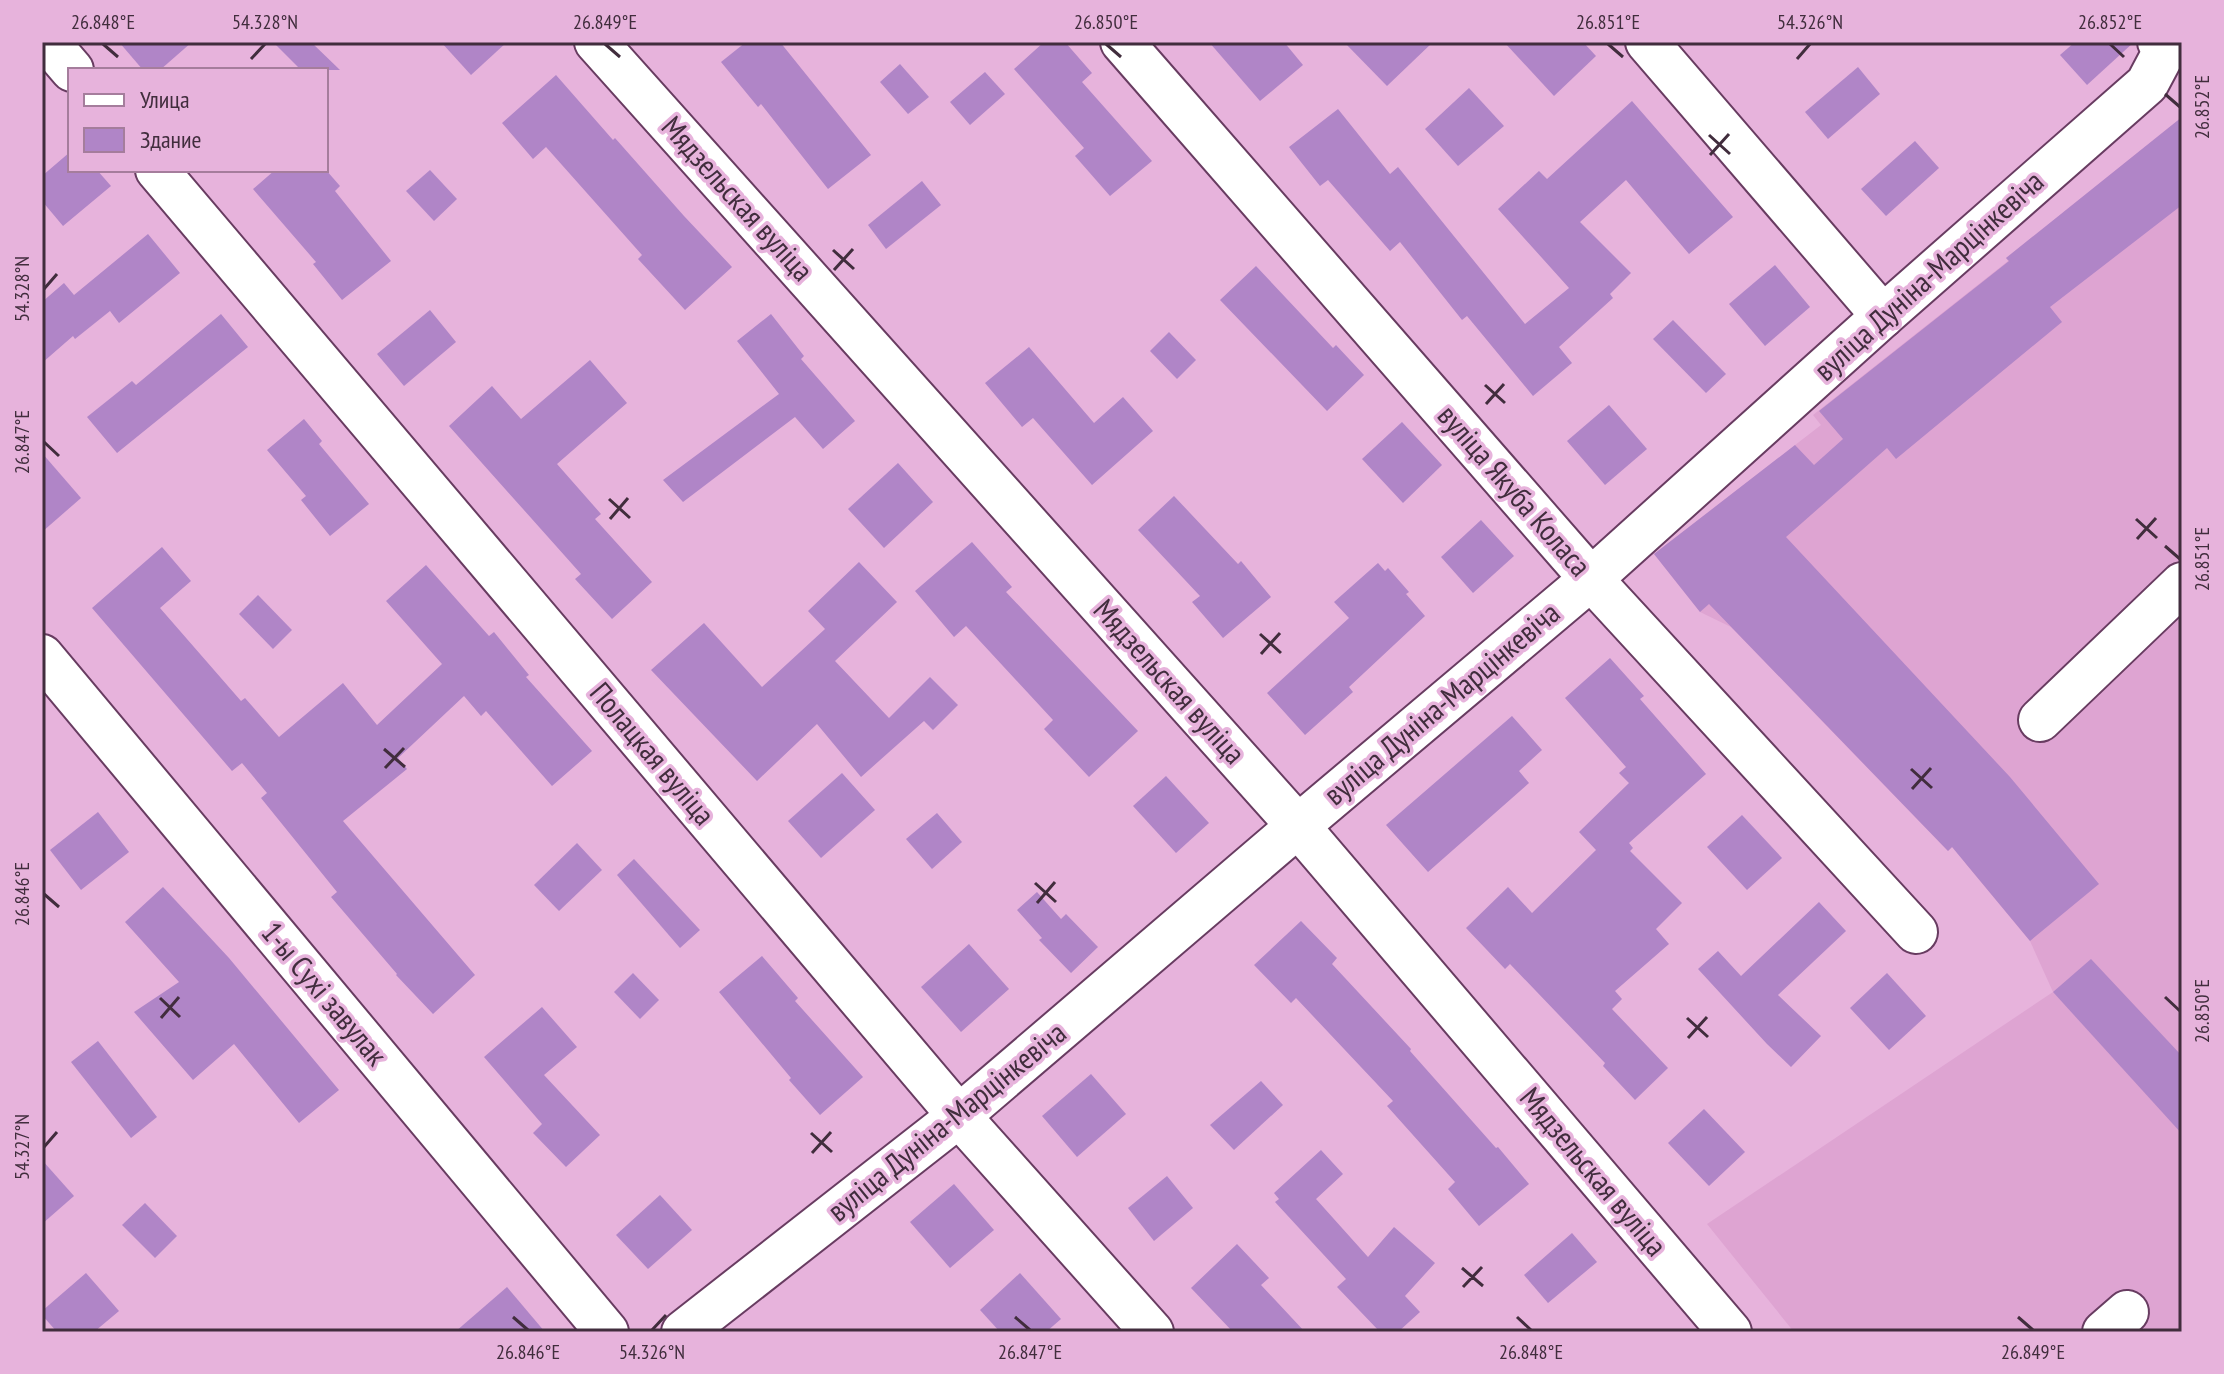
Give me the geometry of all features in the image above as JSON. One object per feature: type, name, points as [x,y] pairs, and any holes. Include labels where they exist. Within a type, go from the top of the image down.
[{"type":"street","points":[[48,42],[70,68]]},
{"type":"street","name":"Мядзельская вуліца","points":[[596,42],[1298,826],[1730,1332]]},
{"type":"street","name":"вуліца Якуба Коласа","points":[[1122,42],[1591,579],[1916,932]]},
{"type":"street","points":[[1647,42],[1883,316]]},
{"type":"street","name":"вуліца Дуніна-Марцінкевіча","points":[[683,1332],[959,1116],[1591,579],[2147,84],[2164,52],[2159,42]]},
{"type":"street","name":"Полацкая вуліца","points":[[159,172],[959,1116],[1152,1332]]},
{"type":"street","points":[[2040,720],[2182,584]]},
{"type":"street","name":"1-ы Сухі завулак","points":[[42,656],[607,1332]]},
{"type":"shaded area","points":[[2182,117],[2182,1332],[1794,1332],[1707,1224],[2053,992],[2030,941],[1966,864],[1955,845],[1948,851],[1731,627],[1700,612],[1654,554],[1821,425],[1813,415],[2008,261],[2006,258]]},
{"type":"building","points":[[119,42],[192,42],[162,68],[141,68]]},
{"type":"building","points":[[273,42],[311,42],[340,70],[328,68],[299,68]]},
{"type":"building","points":[[441,42],[507,42],[471,75]]},
{"type":"building","points":[[746,42],[780,42],[871,155],[828,189],[761,104],[758,107],[721,62]]},
{"type":"building","points":[[1044,42],[1065,42],[1092,73],[1082,82],[1152,161],[1110,196],[1075,156],[1084,148],[1014,69]]},
{"type":"building","points":[[1209,42],[1284,42],[1303,65],[1260,101]]},
{"type":"building","points":[[1344,42],[1433,42],[1387,86]]},
{"type":"building","points":[[1504,42],[1583,42],[1596,56],[1554,96]]},
{"type":"building","points":[[2075,42],[2134,42],[2087,85],[2060,55]]},
{"type":"building","points":[[900,64],[929,97],[908,114],[880,82]]},
{"type":"building","points":[[1858,67],[1880,94],[1828,139],[1805,112]]},
{"type":"building","points":[[985,72],[1005,94],[970,125],[950,102]]},
{"type":"building","points":[[556,75],[732,267],[685,310],[638,259],[642,255],[546,147],[533,159],[502,123]]},
{"type":"building","points":[[1469,88],[1504,126],[1458,166],[1425,129]]},
{"type":"building","points":[[1632,101],[1733,217],[1689,254],[1626,180],[1580,222],[1631,273],[1610,294],[1613,298],[1559,347],[1572,363],[1533,396],[1467,316],[1462,320],[1400,242],[1390,251],[1328,180],[1320,186],[1289,147],[1338,109],[1390,174],[1398,167],[1525,324],[1569,288],[1498,209],[1539,171],[1547,179]]},
{"type":"building","points":[[2182,117],[2182,205],[2050,307],[2062,322],[1896,459],[1887,448],[1786,537],[2010,777],[2099,884],[2030,941],[1952,847],[1948,851],[1709,604],[1700,612],[1654,554],[1795,445],[1814,465],[1843,439],[1819,411],[2009,261],[2006,258]]},
{"type":"building","points":[[1915,141],[1939,168],[1886,216],[1861,189]]},
{"type":"building","points":[[68,154],[68,172],[99,172],[111,186],[63,226],[42,201],[42,176]]},
{"type":"building","points":[[430,170],[457,199],[434,221],[406,191]]},
{"type":"building","points":[[273,172],[328,172],[340,186],[335,191],[391,261],[342,300],[313,264],[316,262],[253,189]]},
{"type":"building","points":[[922,181],[941,205],[886,249],[868,225]]},
{"type":"building","points":[[148,234],[180,273],[119,323],[110,311],[75,339],[73,336],[42,363],[42,302],[64,283],[74,295]]},
{"type":"building","points":[[1775,265],[1810,307],[1765,346],[1729,304]]},
{"type":"building","points":[[1256,266],[1333,348],[1336,345],[1364,375],[1327,411],[1220,300]]},
{"type":"building","points":[[430,310],[456,342],[404,386],[377,354]]},
{"type":"building","points":[[221,314],[248,347],[117,453],[87,417],[132,381],[136,385]]},
{"type":"building","points":[[771,314],[804,356],[801,359],[855,421],[823,449],[795,417],[683,502],[663,480],[779,394],[737,341]]},
{"type":"building","points":[[1673,320],[1726,374],[1706,393],[1653,339]]},
{"type":"building","points":[[1169,332],[1196,360],[1177,379],[1150,351]]},
{"type":"building","points":[[1029,347],[1094,423],[1123,397],[1153,431],[1092,485],[1033,418],[1022,427],[985,383]]},
{"type":"building","points":[[590,360],[627,403],[557,464],[601,514],[595,519],[652,582],[612,619],[575,579],[581,574],[449,426],[492,386],[521,419]]},
{"type":"building","points":[[1609,405],[1647,449],[1605,485],[1567,441]]},
{"type":"building","points":[[304,419],[322,441],[319,444],[369,504],[330,536],[301,500],[306,496],[267,450]]},
{"type":"building","points":[[1402,422],[1442,465],[1403,503],[1362,459]]},
{"type":"building","points":[[42,453],[81,498],[42,532]]},
{"type":"building","points":[[898,463],[933,502],[884,548],[848,509]]},
{"type":"building","points":[[1174,496],[1238,564],[1241,561],[1271,597],[1223,638],[1192,602],[1200,596],[1138,530]]},
{"type":"building","points":[[1481,520],[1514,556],[1473,593],[1441,557]]},
{"type":"building","points":[[972,542],[1012,587],[1006,592],[1138,731],[1089,777],[1044,729],[1053,720],[966,626],[954,637],[915,591]]},
{"type":"building","points":[[162,547],[191,581],[160,608],[241,701],[245,698],[279,737],[343,683],[377,725],[442,664],[386,601],[426,565],[489,636],[494,632],[529,675],[526,677],[592,751],[552,786],[486,711],[481,716],[464,696],[398,758],[407,769],[343,821],[475,975],[433,1014],[331,897],[337,892],[261,798],[267,793],[242,763],[232,771],[92,608]]},
{"type":"building","points":[[859,562],[897,602],[835,661],[889,718],[930,677],[958,705],[933,730],[924,721],[861,777],[817,724],[757,781],[651,670],[704,623],[762,687],[825,629],[808,611]]},
{"type":"building","points":[[1378,563],[1385,571],[1388,568],[1425,616],[1349,687],[1353,692],[1305,735],[1267,693],[1349,618],[1334,602]]},
{"type":"building","points":[[258,595],[292,630],[273,649],[239,614]]},
{"type":"building","points":[[1610,658],[1644,696],[1640,699],[1706,774],[1629,843],[1633,848],[1630,851],[1682,903],[1656,929],[1669,944],[1615,991],[1622,999],[1612,1009],[1668,1068],[1635,1100],[1603,1066],[1605,1063],[1510,964],[1505,969],[1466,928],[1508,887],[1532,913],[1596,850],[1579,832],[1629,783],[1619,773],[1626,767],[1565,698]]},
{"type":"building","points":[[1512,716],[1542,750],[1519,771],[1529,783],[1428,872],[1386,825]]},
{"type":"building","points":[[842,773],[875,810],[821,858],[788,821]]},
{"type":"building","points":[[1166,776],[1209,823],[1176,853],[1133,806]]},
{"type":"building","points":[[98,812],[129,852],[81,890],[50,850]]},
{"type":"building","points":[[937,813],[962,842],[932,869],[906,839]]},
{"type":"building","points":[[1742,815],[1782,858],[1747,890],[1707,847]]},
{"type":"building","points":[[577,843],[602,870],[559,911],[534,885]]},
{"type":"building","points":[[634,859],[700,930],[680,948],[617,875]]},
{"type":"building","points":[[163,887],[229,958],[339,1090],[299,1123],[234,1044],[193,1080],[134,1012],[179,982],[125,922]]},
{"type":"building","points":[[1037,892],[1061,919],[1066,914],[1098,947],[1071,973],[1039,940],[1042,938],[1017,910]]},
{"type":"building","points":[[1819,902],[1846,931],[1778,995],[1821,1036],[1791,1067],[1698,969],[1718,951],[1741,976]]},
{"type":"building","points":[[1301,921],[1337,958],[1332,964],[1529,1184],[1479,1226],[1448,1189],[1455,1182],[1387,1106],[1393,1101],[1296,998],[1291,1003],[1254,965]]},
{"type":"building","points":[[969,944],[1009,989],[961,1032],[921,987]]},
{"type":"building","points":[[762,956],[798,998],[795,1001],[863,1077],[820,1115],[719,992]]},
{"type":"building","points":[[2091,959],[2182,1056],[2182,1134],[2053,992]]},
{"type":"building","points":[[633,973],[659,1000],[640,1019],[614,992]]},
{"type":"building","points":[[1887,973],[1926,1016],[1889,1050],[1850,1008]]},
{"type":"building","points":[[542,1007],[577,1047],[544,1075],[600,1135],[566,1167],[533,1133],[542,1124],[484,1057]]},
{"type":"building","points":[[98,1041],[157,1117],[131,1138],[71,1062]]},
{"type":"building","points":[[1091,1074],[1126,1114],[1077,1157],[1042,1116]]},
{"type":"building","points":[[1261,1081],[1283,1105],[1234,1150],[1210,1125]]},
{"type":"building","points":[[1704,1109],[1745,1152],[1709,1186],[1668,1143]]},
{"type":"building","points":[[1321,1150],[1343,1174],[1316,1199],[1368,1257],[1394,1227],[1435,1263],[1405,1296],[1420,1312],[1398,1332],[1380,1332],[1337,1287],[1346,1279],[1275,1202],[1279,1199],[1274,1193]]},
{"type":"building","points":[[42,1160],[74,1196],[42,1224]]},
{"type":"building","points":[[1167,1176],[1193,1208],[1154,1241],[1128,1208]]},
{"type":"building","points":[[954,1184],[994,1230],[950,1268],[910,1222]]},
{"type":"building","points":[[660,1195],[692,1230],[648,1269],[616,1235]]},
{"type":"building","points":[[145,1203],[177,1236],[155,1258],[122,1225]]},
{"type":"building","points":[[1572,1233],[1597,1262],[1548,1303],[1524,1275]]},
{"type":"building","points":[[1237,1244],[1269,1278],[1261,1285],[1305,1332],[1233,1332],[1191,1288]]},
{"type":"building","points":[[86,1273],[119,1311],[94,1332],[57,1332],[42,1311]]},
{"type":"building","points":[[1020,1273],[1061,1319],[1046,1332],[1000,1332],[980,1310]]},
{"type":"building","points":[[507,1287],[545,1332],[455,1332]]}]
